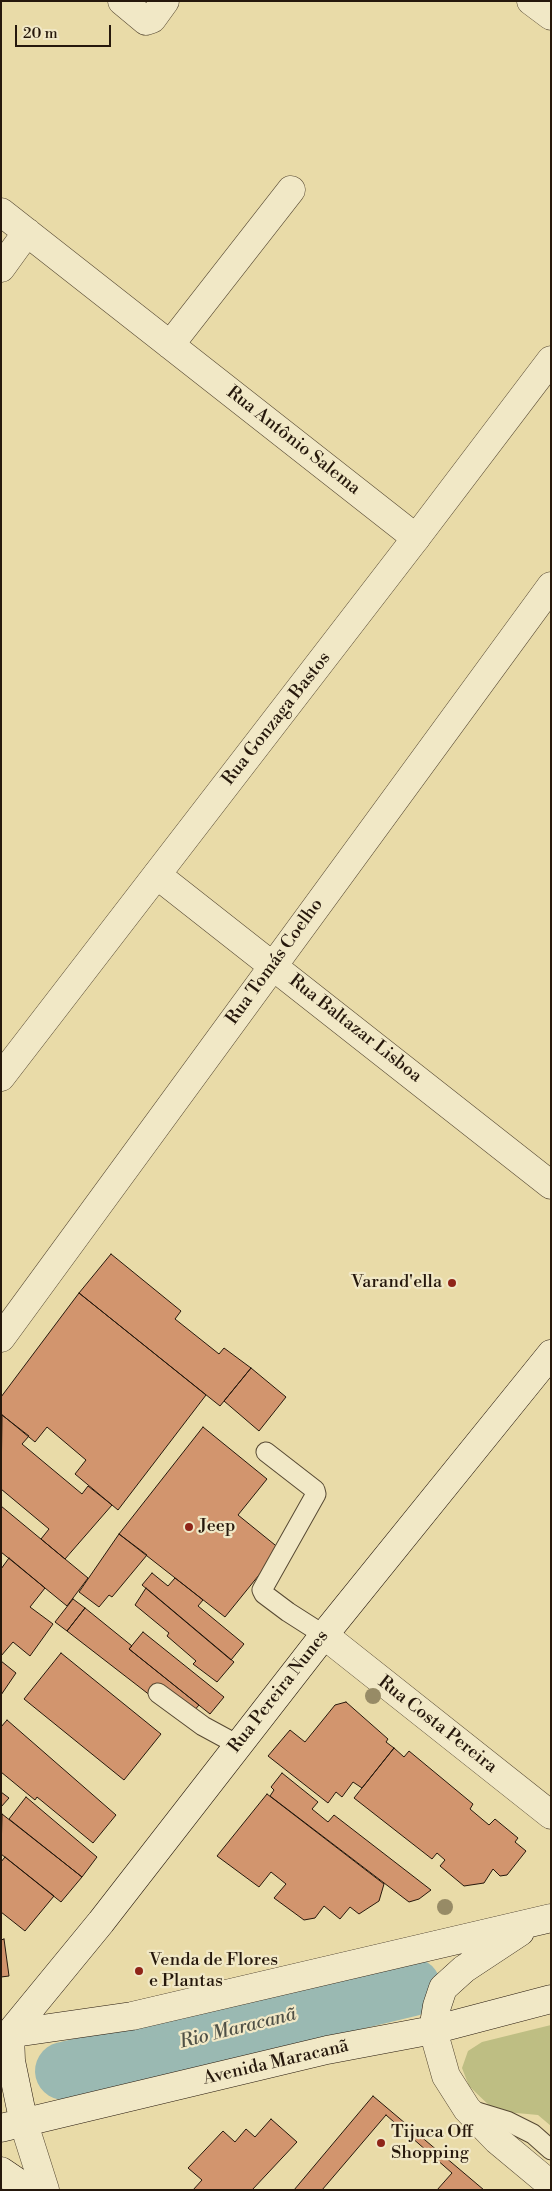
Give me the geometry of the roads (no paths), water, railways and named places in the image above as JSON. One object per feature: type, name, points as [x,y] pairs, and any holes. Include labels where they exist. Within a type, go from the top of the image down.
[{"type":"street","points":[[122,1],[146,21],[152,18],[165,1]]},
{"type":"street","points":[[531,1],[551,16]]},
{"type":"street","points":[[170,344],[292,190]]},
{"type":"street","name":"Rua Antônio Salema","points":[[1,212],[416,538]]},
{"type":"street","points":[[1,268],[26,232]]},
{"type":"street","name":"Rua Gonzaga Bastos","points":[[1,1077],[551,360]]},
{"type":"street","name":"Rua Tomás Coelho","points":[[1,1338],[551,586]]},
{"type":"street","name":"Rua Baltazar Lisboa","points":[[157,875],[273,964],[551,1185]]},
{"type":"street","name":"Rua Pereira Nunes","points":[[4,2033],[101,1922],[324,1635],[551,1354]]},
{"type":"street","name":"Rua Costa Pereira","points":[[324,1635],[551,1814]]},
{"type":"street","points":[[45,2190],[14,2118],[11,2061],[4,2033],[132,2016],[542,1920]]},
{"type":"street","points":[[542,1920],[464,1969],[444,1988],[437,2006],[433,2030],[446,2076],[467,2109],[497,2140],[551,2185]]},
{"type":"street","name":"Avenida Maracanã","points":[[14,2118],[150,2091],[327,2050],[433,2030],[551,1999]]},
{"type":"street","points":[[1,2171],[30,2190]]},
{"type":"lane","points":[[266,1452],[315,1490],[316,1494],[262,1590],[264,1594],[324,1635]]},
{"type":"lane","points":[[158,1693],[203,1726],[238,1745]]},
{"type":"lane","points":[[467,2109],[508,2121],[533,2134],[551,2150]]},
{"type":"lane","points":[[508,2121],[537,2123],[551,2135]]},
{"type":"waterway","name":"Rio Maracanã","points":[[64,2071],[412,1987]]},
{"type":"place","name":"Varand'ella","points":[[452,1283]]},
{"type":"place","name":"Jeep","points":[[189,1527]]},
{"type":"place","name":"Venda de Flores e Plantas","points":[[139,1971]]},
{"type":"place","name":"Tijuca Off Shopping","points":[[381,2143]]}]
